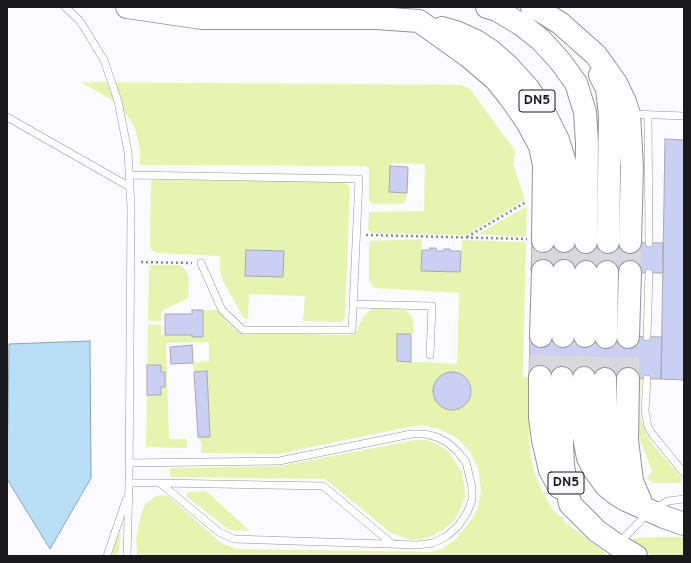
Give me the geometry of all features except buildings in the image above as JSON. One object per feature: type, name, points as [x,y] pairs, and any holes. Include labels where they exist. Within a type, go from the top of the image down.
[{"type":"highway","name":"DN5","points":[[127,7],[202,18],[376,18],[419,22],[456,32],[476,41],[491,51],[508,66],[528,88],[544,112],[558,140],[566,166],[550,238]]},
{"type":"highway","points":[[487,7],[497,10],[522,25],[541,40],[560,61],[576,83],[585,112],[587,143],[586,242]]},
{"type":"highway","points":[[532,7],[560,24],[596,55],[616,83],[625,102],[639,115],[632,167],[639,243]]},
{"type":"highway","name":"DN5","points":[[419,22],[468,56],[495,79],[527,122],[540,146],[544,165],[544,192],[550,238]]},
{"type":"highway","points":[[578,40],[594,62],[607,89],[610,115],[608,242]]},
{"type":"highway","points":[[542,271],[552,336],[564,271]]},
{"type":"highway","points":[[585,336],[586,272]]},
{"type":"highway","points":[[606,337],[608,272]]},
{"type":"highway","points":[[638,337],[639,273]]},
{"type":"highway","name":"DN5","points":[[540,377],[540,418],[546,457],[550,470],[558,485],[570,504],[618,551],[636,556]]},
{"type":"highway","name":"DN5","points":[[562,378],[563,466],[570,504]]},
{"type":"highway","name":"DN5","points":[[584,378],[584,437],[588,458],[595,471],[606,486],[626,500],[684,524]]},
{"type":"highway","name":"DN5","points":[[605,379],[606,435],[609,458],[620,485],[629,496],[646,509]]},
{"type":"highway","points":[[637,379],[627,440],[632,481],[646,509]]},
{"type":"lane","points":[[65,7],[80,21],[104,60],[118,101],[128,152],[130,176],[131,261],[127,556]]},
{"type":"lane","points":[[639,115],[684,116]]},
{"type":"lane","points":[[7,117],[130,187]]},
{"type":"lane","points":[[130,176],[359,179],[352,330],[242,330],[222,310],[200,263]]},
{"type":"lane","points":[[353,304],[432,306],[430,355]]},
{"type":"lane","points":[[637,379],[648,427],[684,473]]},
{"type":"lane","points":[[129,463],[279,461],[411,434],[425,434],[437,437],[448,443],[466,462],[472,487],[472,500],[467,513],[458,526],[447,536],[433,543],[417,545],[234,539],[219,532],[160,483]]},
{"type":"lane","points":[[129,483],[323,486],[391,543]]},
{"type":"lane","points":[[107,556],[128,494]]},
{"type":"lane","points":[[618,551],[646,509],[668,500],[684,499]]},
{"type":"path","points":[[466,238],[544,192]]},
{"type":"path","points":[[356,234],[526,240],[550,238]]},
{"type":"path","points":[[131,261],[200,263]]},
{"type":"green space","points":[[80,82],[462,85],[470,89],[516,152],[513,163],[525,200],[466,235],[371,233],[368,230],[369,212],[424,211],[425,164],[391,163],[389,192],[407,193],[406,200],[403,204],[373,204],[370,202],[369,169],[365,166],[140,165],[140,150],[135,128],[125,112],[109,98]]},
{"type":"green space","points":[[151,180],[343,181],[350,187],[345,318],[343,321],[303,321],[305,296],[249,294],[248,320],[243,317],[223,281],[220,271],[220,256],[157,253],[152,250],[150,247]]},
{"type":"green space","points":[[527,206],[526,237],[478,234]]},
{"type":"green space","points":[[422,239],[421,270],[460,272],[462,240],[526,242],[523,377],[529,377],[529,439],[531,458],[535,474],[541,489],[553,510],[607,556],[137,556],[136,537],[145,504],[156,496],[163,495],[168,496],[221,543],[237,549],[430,552],[442,549],[457,538],[469,523],[478,508],[481,490],[478,469],[470,452],[457,438],[439,429],[422,425],[278,454],[201,453],[201,442],[198,437],[209,437],[206,371],[194,372],[193,363],[209,361],[209,342],[166,343],[169,439],[187,439],[187,448],[146,447],[148,324],[161,325],[161,335],[192,335],[192,337],[202,337],[203,310],[217,310],[221,312],[226,321],[234,329],[246,333],[349,335],[357,331],[363,317],[375,308],[404,310],[409,313],[413,319],[414,334],[397,334],[397,361],[457,364],[459,293],[374,288],[369,281],[370,241]]},
{"type":"green space","points":[[149,265],[180,265],[186,271],[189,278],[188,298],[162,311],[161,321],[148,321]]},
{"type":"green space","points":[[638,379],[641,379],[641,420],[646,433],[653,445],[680,476],[682,480],[680,483],[655,483],[650,481],[647,477],[652,472],[640,439],[631,442]]},
{"type":"green space","points":[[416,440],[426,440],[439,445],[448,451],[462,472],[465,496],[454,521],[432,536],[422,539],[412,540],[391,533],[325,479],[170,476],[170,469],[172,468],[280,466]]},
{"type":"green space","points":[[206,491],[250,531],[230,530],[187,497],[187,493],[189,492]]},
{"type":"green space","points":[[121,533],[118,556],[112,556],[117,534]]},
{"type":"green space","points":[[684,537],[684,556],[653,556],[636,548],[632,542],[637,538]]},
{"type":"water","points":[[90,341],[91,478],[50,549],[7,479],[9,344]]},
{"type":"tunnel","points":[[543,241],[543,271]]},
{"type":"tunnel","points":[[564,241],[564,271]]},
{"type":"tunnel","points":[[586,242],[586,272]]},
{"type":"tunnel","points":[[607,272],[608,242]]},
{"type":"tunnel","points":[[630,242],[630,272]]},
{"type":"tunnel","points":[[540,377],[541,336]]},
{"type":"tunnel","points":[[562,378],[563,336]]},
{"type":"tunnel","points":[[584,378],[585,336]]},
{"type":"tunnel","points":[[605,379],[606,337]]},
{"type":"tunnel","points":[[628,337],[628,379]]}]
